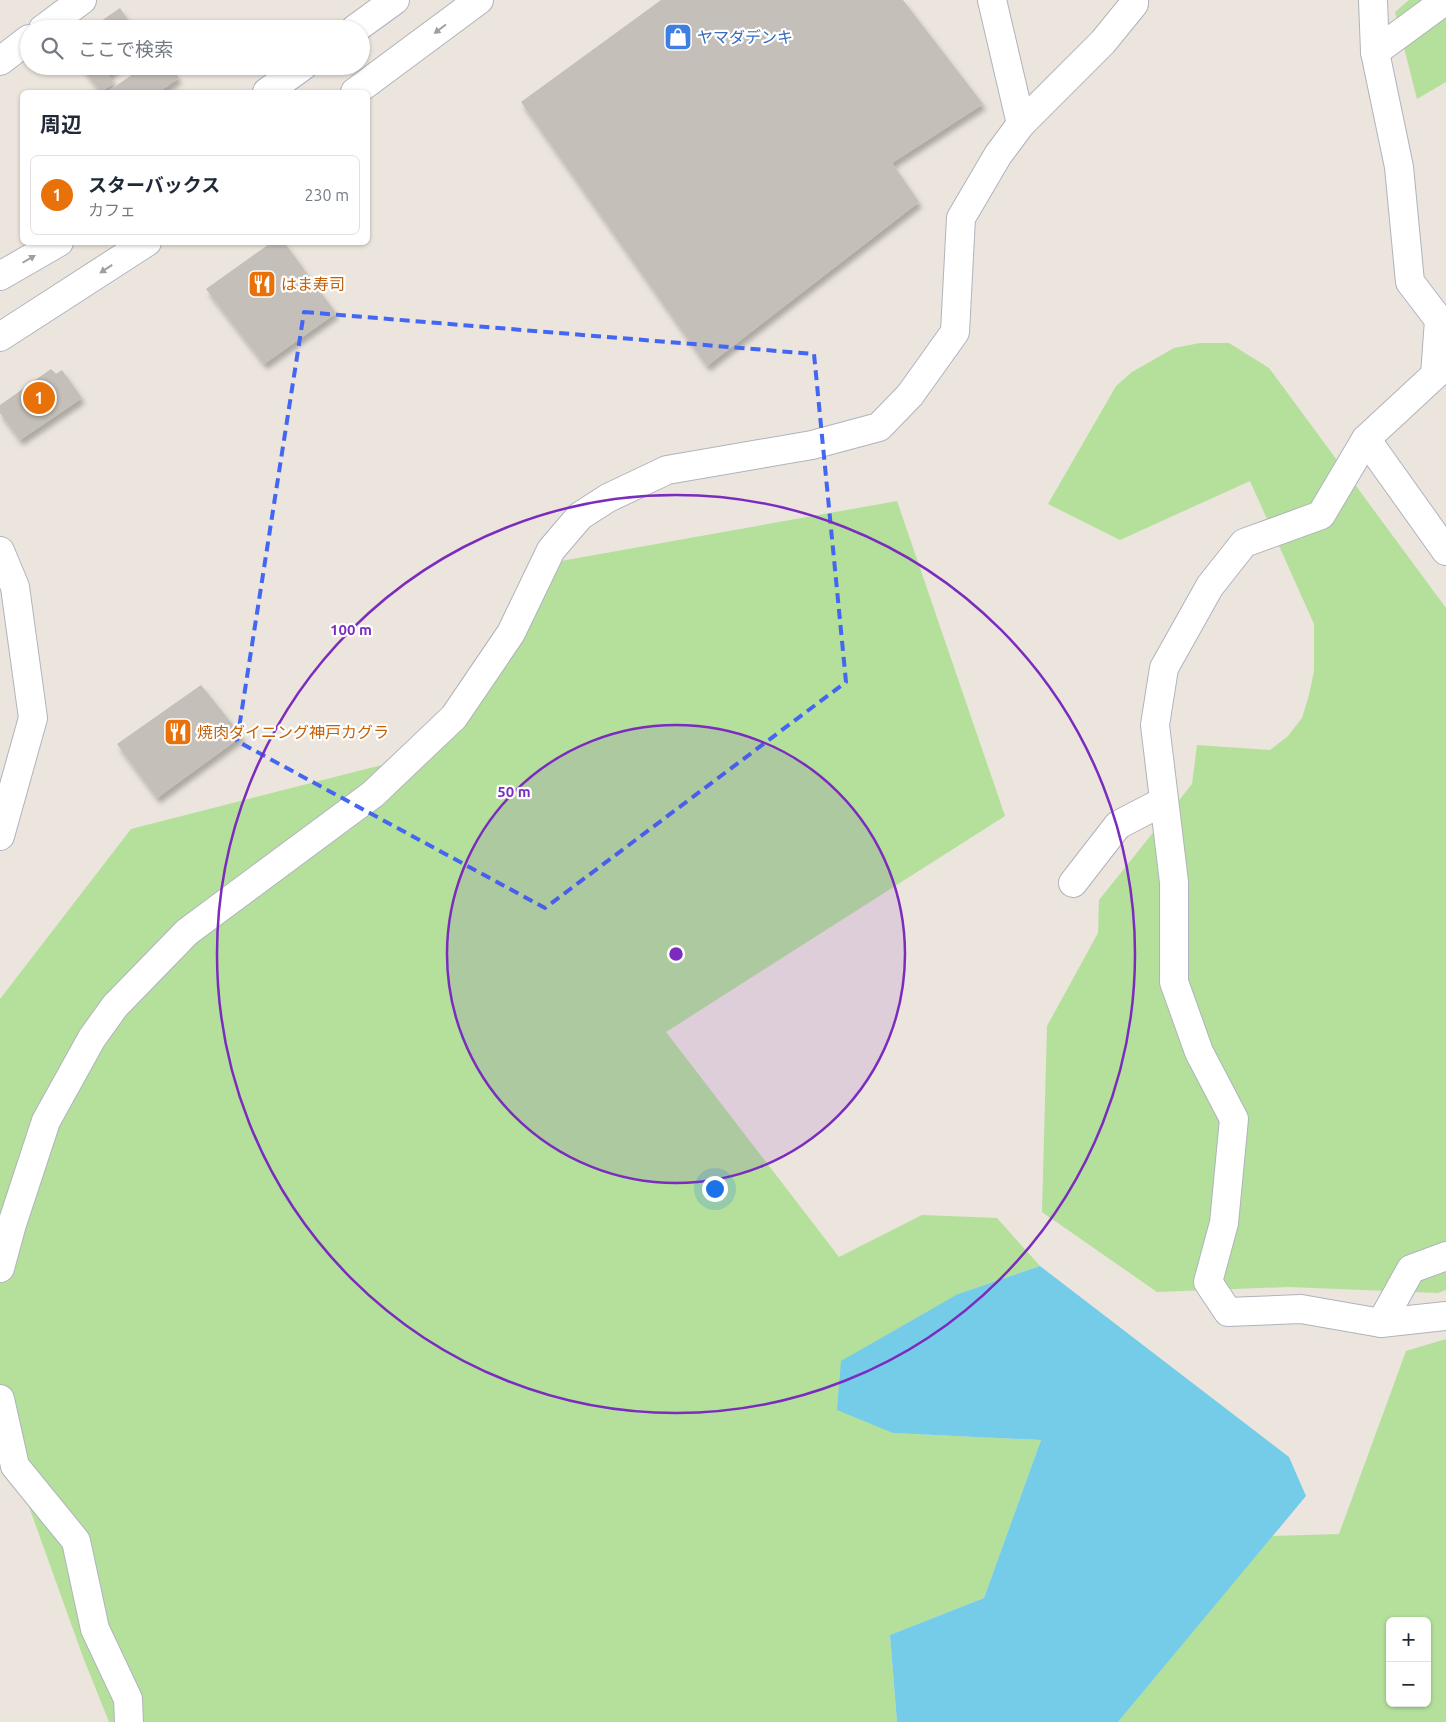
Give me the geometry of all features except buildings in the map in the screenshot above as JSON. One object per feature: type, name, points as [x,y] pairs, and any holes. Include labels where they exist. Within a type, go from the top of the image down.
[{"type":"street","points":[[55,20],[82,0]]},
{"type":"street","points":[[367,20],[395,0]]},
{"type":"street","points":[[358,90],[479,0]]},
{"type":"street","points":[[992,0],[1021,124]]},
{"type":"street","points":[[0,1268],[12,1224],[46,1121],[92,1038],[115,1006],[187,932],[373,794],[454,717],[511,633],[551,550],[580,516],[608,498],[667,470],[812,445],[879,427],[910,395],[955,332],[961,218],[998,155],[1021,124],[1103,42],[1134,4],[1134,0]]},
{"type":"street","points":[[1373,0],[1375,52],[1399,167],[1410,282],[1443,317],[1441,360],[1435,375],[1366,439],[1321,515],[1244,543],[1210,586],[1164,668],[1155,725],[1174,882],[1174,982],[1199,1052],[1234,1119],[1224,1223],[1208,1282],[1228,1312],[1301,1309],[1381,1323],[1446,1316]]},
{"type":"street","points":[[1375,52],[1446,0]]},
{"type":"street","points":[[0,60],[20,46]]},
{"type":"street","points":[[270,90],[291,75]]},
{"type":"street","points":[[0,276],[54,245]]},
{"type":"street","points":[[0,337],[143,245]]},
{"type":"street","points":[[1366,439],[1446,551]]},
{"type":"street","points":[[0,551],[16,587],[33,718],[0,836]]},
{"type":"street","points":[[1073,883],[1118,825],[1164,801]]},
{"type":"street","points":[[1381,1323],[1411,1269],[1446,1256]]},
{"type":"street","points":[[0,1399],[15,1466],[76,1541],[95,1629],[128,1699],[128,1722]]},
{"type":"highlighted area","points":[[304,312],[814,354],[846,682],[545,908],[237,741]]},
{"type":"green space","points":[[1409,0],[1446,0],[1446,82],[1417,99],[1395,12]]},
{"type":"green space","points":[[1200,343],[1229,343],[1269,368],[1446,608],[1446,1290],[1438,1293],[1288,1287],[1157,1292],[1042,1212],[1047,1026],[1098,933],[1099,900],[1192,784],[1197,745],[1270,750],[1288,736],[1302,718],[1314,671],[1314,624],[1250,481],[1120,540],[1048,504],[1116,386],[1132,372],[1174,348]]},
{"type":"green space","points":[[897,501],[1005,816],[666,1032],[839,1257],[922,1215],[997,1218],[1040,1266],[958,1294],[893,1433],[1041,1440],[984,1598],[890,1635],[897,1722],[109,1722],[83,1657],[0,1426],[0,999],[131,829],[425,754],[561,561]]},
{"type":"green space","points":[[1446,1339],[1446,1722],[1118,1722],[1272,1536],[1339,1534],[1406,1351]]},
{"type":"water","points":[[1040,1266],[1289,1457],[1306,1496],[1118,1722],[897,1722],[890,1635],[984,1598],[1041,1440],[893,1433],[837,1410],[841,1361],[958,1294]]},
{"type":"place","name":"ヤマダデンキ","points":[[678,37]]},
{"type":"place","name":"はま寿司","points":[[262,284]]},
{"type":"place","name":"スターバックス","points":[[39,398]]},
{"type":"place","name":"焼肉ダイニング神戸カグラ","points":[[178,732]]}]
